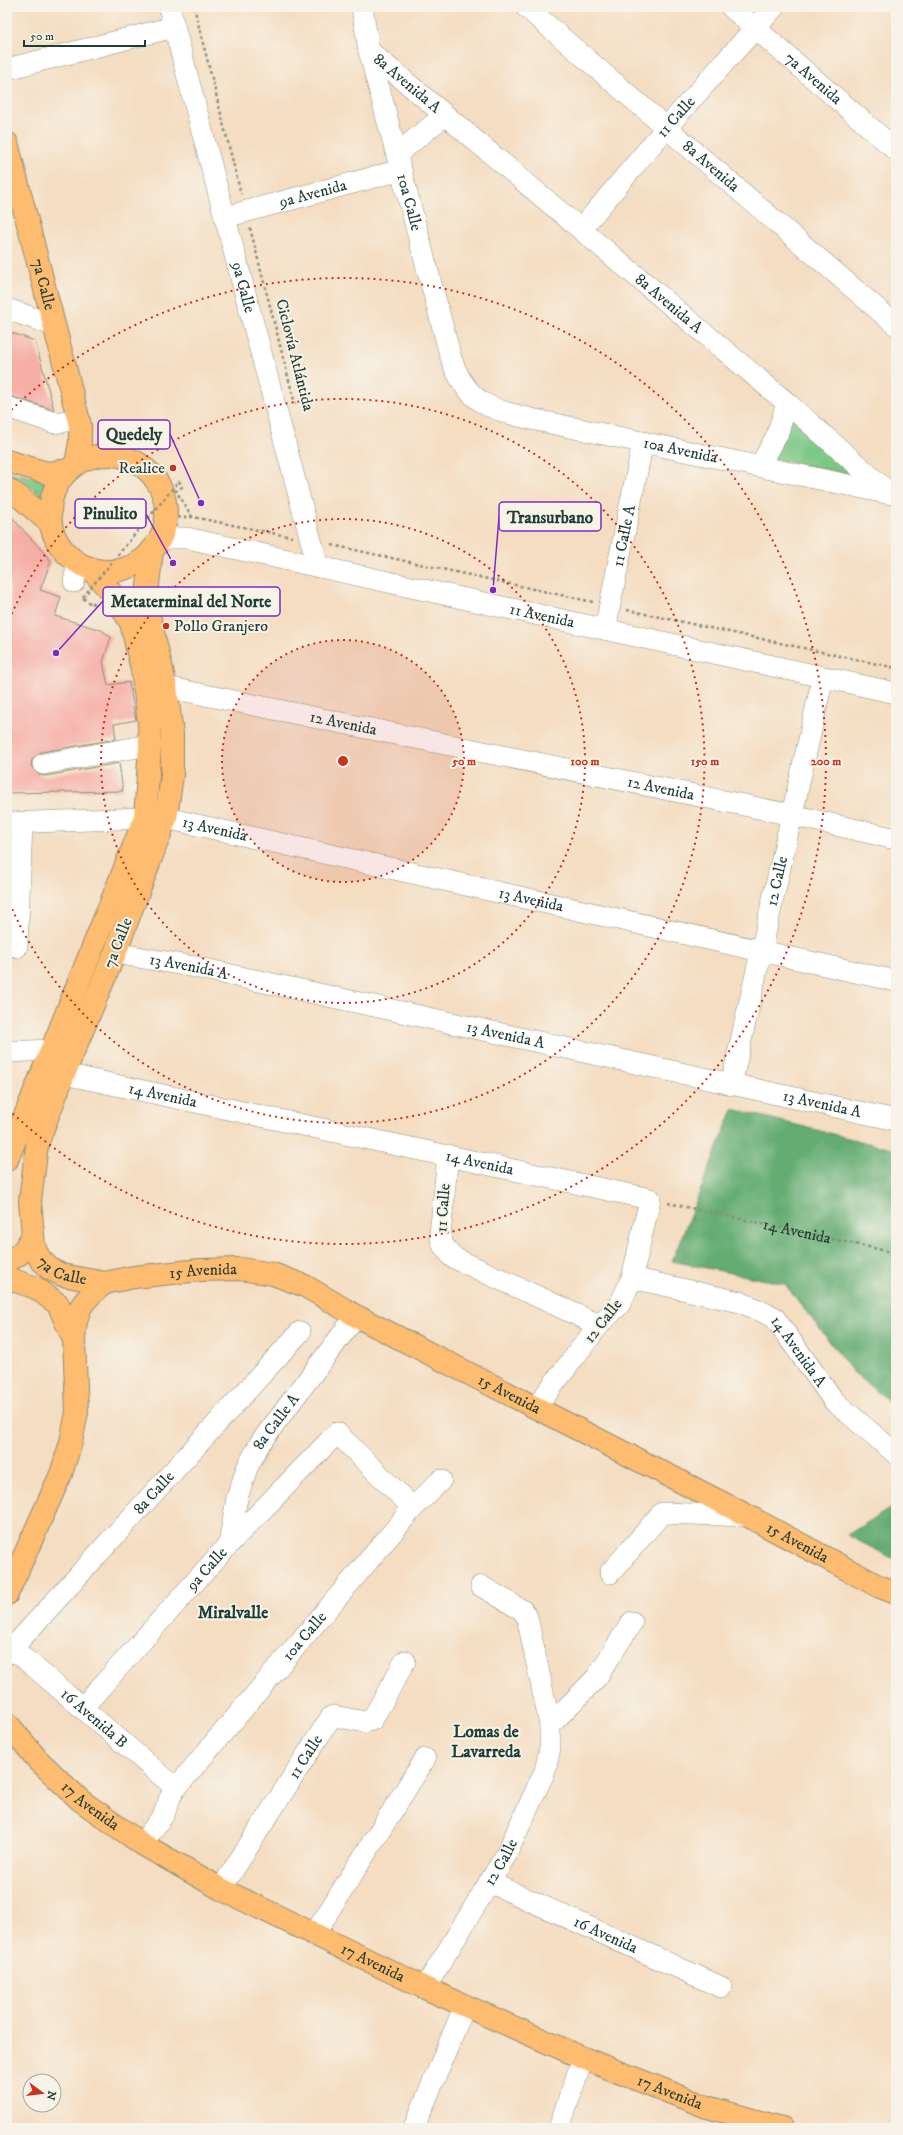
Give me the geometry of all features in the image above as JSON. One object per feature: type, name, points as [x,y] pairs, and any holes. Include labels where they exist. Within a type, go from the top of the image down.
[{"type":"main road","name":"7a Calle","points":[[7,143],[79,422],[80,442],[72,467]]},
{"type":"main road","name":"7a Calle","points":[[79,422],[89,441],[104,454]]},
{"type":"main road","points":[[7,461],[47,473],[72,467],[89,458],[104,454],[118,455],[132,460],[144,467],[154,477],[161,490],[165,504],[163,532],[154,546],[139,562],[124,569],[106,571],[82,581]]},
{"type":"main road","points":[[51,524],[51,504],[57,485],[72,467]]},
{"type":"main road","points":[[7,489],[21,498],[51,524]]},
{"type":"main road","name":"7a Calle","points":[[7,1160],[145,818],[150,746],[149,723],[142,669],[131,622],[82,581],[67,554],[57,540],[51,524]]},
{"type":"main road","name":"7a Calle","points":[[104,1283],[62,1275],[50,1269],[40,1259],[34,1247],[30,1201],[37,1144],[114,953],[166,818],[172,756],[166,687],[148,611],[148,585],[154,546]]},
{"type":"main road","points":[[7,1260],[14,1258],[24,1250],[33,1235]]},
{"type":"main road","name":"15 Avenida","points":[[104,1283],[134,1277],[201,1270],[240,1269],[273,1274],[305,1286],[356,1316],[748,1516],[880,1587],[896,1593]]},
{"type":"main road","name":"7a Calle","points":[[7,1278],[36,1288],[58,1304],[74,1340],[77,1412],[72,1442],[62,1474],[7,1594]]},
{"type":"main road","points":[[74,1340],[76,1317],[87,1297],[104,1283]]},
{"type":"main road","name":"17 Avenida","points":[[7,1723],[38,1760],[80,1800],[136,1839],[221,1889],[424,1988],[583,2058],[707,2107],[782,2128]]},
{"type":"street","name":"9a Calle","points":[[169,7],[225,217],[321,539],[318,567]]},
{"type":"street","name":"10a Calle","points":[[362,7],[369,51],[451,358],[459,378],[471,393]]},
{"type":"street","name":"8a Avenida","points":[[526,7],[896,325]]},
{"type":"street","name":"7a Avenida","points":[[731,7],[896,150]]},
{"type":"street","name":"11 Calle","points":[[581,229],[666,128],[774,7]]},
{"type":"street","points":[[7,69],[174,27]]},
{"type":"street","name":"8a Avenida A","points":[[369,51],[893,494]]},
{"type":"street","name":"8a Avenida A","points":[[399,162],[445,115]]},
{"type":"street","name":"9a Avenida","points":[[225,217],[399,162]]},
{"type":"street","points":[[7,310],[53,325]]},
{"type":"street","name":"10a Avenida","points":[[471,393],[478,400],[497,410],[893,494]]},
{"type":"street","points":[[760,466],[777,435],[787,403]]},
{"type":"street","points":[[7,407],[55,423],[79,422]]},
{"type":"street","name":"11 Calle A","points":[[604,629],[643,442]]},
{"type":"street","name":"11 Avenida","points":[[165,520],[187,538]]},
{"type":"street","name":"11 Avenida","points":[[154,546],[169,538],[187,538],[896,693]]},
{"type":"street","name":"12 Calle","points":[[731,1085],[823,677]]},
{"type":"street","name":"12 Avenida","points":[[166,687],[792,815],[896,838]]},
{"type":"street","points":[[43,764],[138,746],[150,746]]},
{"type":"street","points":[[17,947],[15,823],[145,818]]},
{"type":"street","name":"13 Avenida","points":[[166,818],[896,981]]},
{"type":"street","name":"13 Avenida A","points":[[114,953],[195,967],[896,1120]]},
{"type":"street","points":[[7,1052],[51,1050]]},
{"type":"street","name":"14 Avenida","points":[[64,1074],[650,1199]]},
{"type":"street","name":"11 Calle","points":[[448,1155],[440,1235],[443,1246],[452,1257],[599,1325]]},
{"type":"street","name":"12 Calle","points":[[536,1407],[599,1325],[620,1304],[632,1278],[650,1199]]},
{"type":"street","name":"14 Avenida A","points":[[632,1278],[740,1302],[774,1317],[834,1401],[896,1454]]},
{"type":"street","name":"8a Calle A","points":[[229,1544],[237,1498],[247,1468],[260,1443],[356,1316]]},
{"type":"street","name":"8a Calle","points":[[10,1651],[300,1332]]},
{"type":"street","name":"9a Calle","points":[[82,1708],[229,1544],[336,1433],[413,1508]]},
{"type":"street","name":"10a Calle","points":[[136,1839],[154,1803],[173,1792],[413,1508],[441,1480]]},
{"type":"street","points":[[610,1573],[662,1513],[748,1516]]},
{"type":"street","points":[[481,1586],[522,1610],[527,1617],[550,1725]]},
{"type":"street","points":[[550,1725],[597,1677],[632,1622]]},
{"type":"street","name":"16 Avenida B","points":[[10,1651],[82,1708],[173,1792]]},
{"type":"street","name":"11 Calle","points":[[221,1889],[331,1717],[334,1716],[365,1722],[372,1720],[405,1661]]},
{"type":"street","name":"12 Calle","points":[[424,1988],[506,1855],[545,1771],[550,1748],[550,1725]]},
{"type":"street","points":[[314,1935],[425,1759]]},
{"type":"street","name":"16 Avenida","points":[[489,1882],[721,1987]]},
{"type":"street","points":[[414,2128],[465,2005]]},
{"type":"street","points":[[559,2128],[583,2058]]},
{"type":"path","name":"Ciclovía Atlántida","points":[[194,7],[297,409]]},
{"type":"path","points":[[82,581],[179,481],[182,487],[176,491],[193,517],[187,538]]},
{"type":"path","points":[[165,520],[193,517],[321,539]]},
{"type":"path","name":"14 Avenida","points":[[650,1199],[896,1253]]},
{"type":"green space","points":[[791,417],[859,476],[774,459]]},
{"type":"green space","points":[[7,471],[47,481],[42,496],[22,480],[7,475]]},
{"type":"green space","points":[[733,1109],[896,1150],[896,1407],[853,1372],[785,1284],[672,1261]]},
{"type":"green space","points":[[896,1505],[896,1560],[847,1535]]},
{"type":"building","points":[[7,331],[35,341],[54,410],[7,395]]},
{"type":"building","points":[[9,514],[51,561],[40,590],[61,597],[55,616],[101,630],[111,637],[103,662],[108,685],[129,682],[136,720],[114,724],[116,739],[41,752],[32,760],[31,766],[39,775],[45,776],[119,763],[123,791],[7,793],[7,644],[11,644]]},
{"type":"place","name":"Realice","points":[[173,468]]},
{"type":"place","name":"Quedely","points":[[201,503]]},
{"type":"place","name":"Pinulito","points":[[173,563]]},
{"type":"place","name":"Transurbano","points":[[493,590]]},
{"type":"place","name":"Pollo Granjero","points":[[166,626]]},
{"type":"place","name":"Metaterminal del Norte","points":[[56,653]]},
{"type":"district","name":"Miralvalle","points":[[233,1613]]},
{"type":"district","name":"Lomas de Lavarreda","points":[[486,1742]]}]
